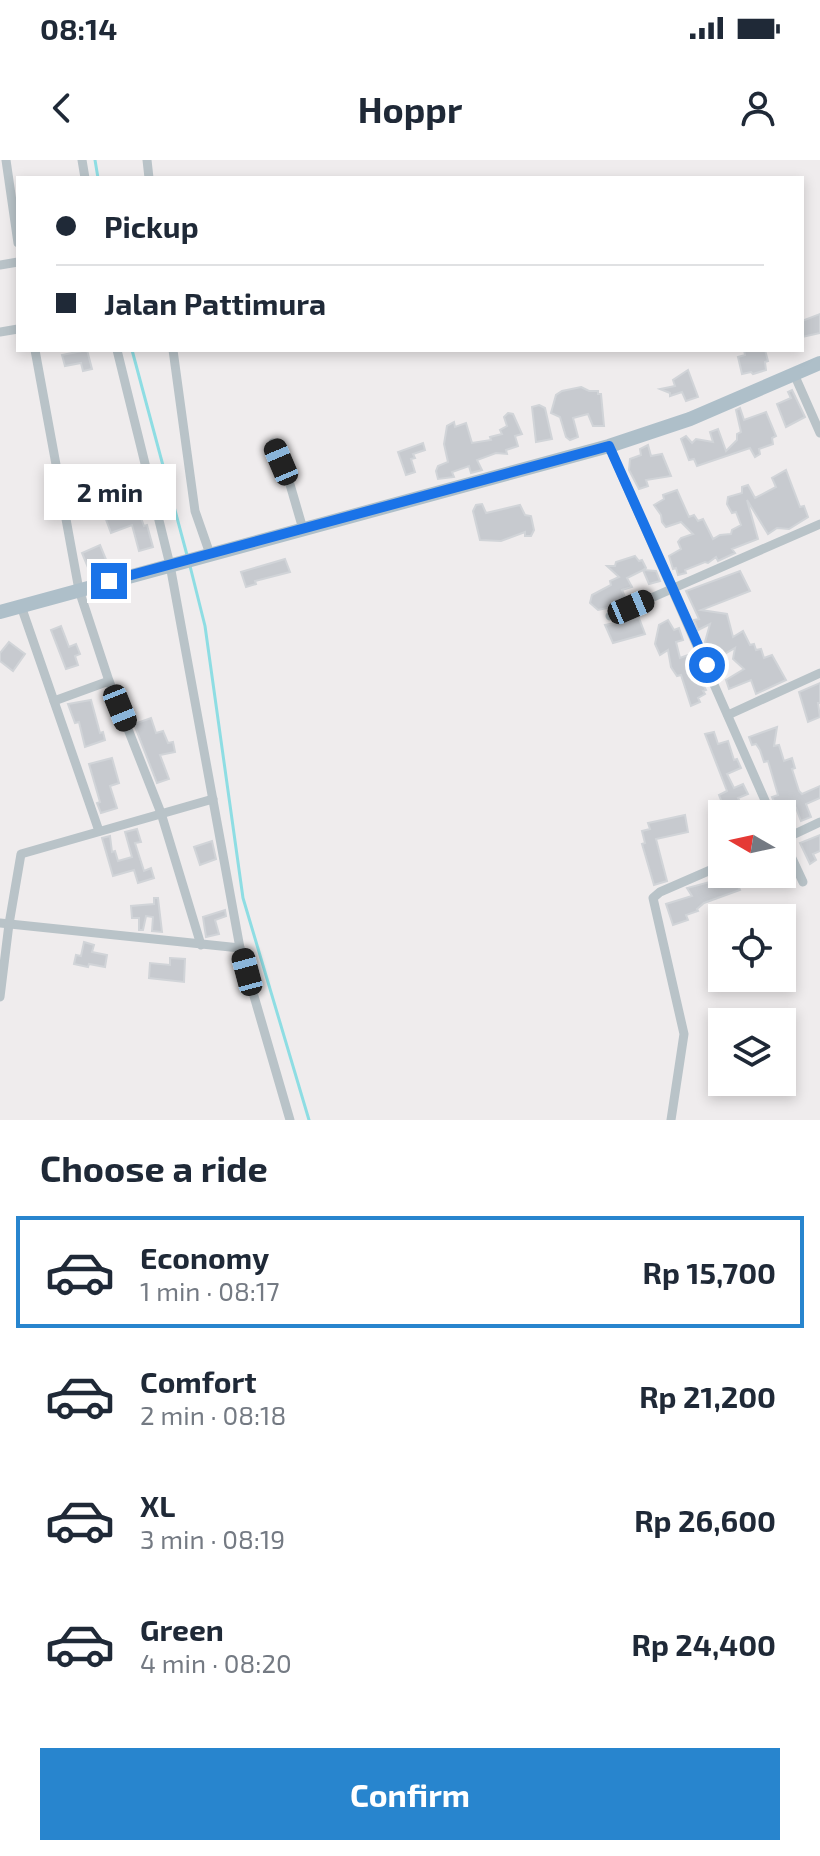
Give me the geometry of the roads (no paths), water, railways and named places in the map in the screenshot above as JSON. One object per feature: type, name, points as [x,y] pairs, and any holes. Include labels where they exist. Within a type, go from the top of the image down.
[{"type":"main road","points":[[0,612],[609,446],[690,419],[820,363]]},
{"type":"street","points":[[6,160],[16,229]]},
{"type":"street","points":[[35,352],[79,590],[109,681],[161,813],[201,945]]},
{"type":"street","points":[[117,352],[170,565],[240,948],[290,1120]]},
{"type":"street","points":[[173,352],[195,511],[210,554]]},
{"type":"street","points":[[794,374],[820,433]]},
{"type":"street","points":[[273,443],[289,481],[303,529]]},
{"type":"street","points":[[609,446],[765,800]]},
{"type":"street","points":[[610,616],[820,524]]},
{"type":"street","points":[[21,606],[99,831]]},
{"type":"street","points":[[728,715],[820,673]]},
{"type":"street","points":[[54,701],[109,681]]},
{"type":"street","points":[[0,997],[4,923],[21,854],[213,799]]},
{"type":"street","points":[[796,832],[820,822]]},
{"type":"street","points":[[796,867],[803,882]]},
{"type":"street","points":[[671,1120],[684,1034],[653,898],[708,871]]},
{"type":"street","points":[[4,923],[240,948]]},
{"type":"waterway","points":[[95,160],[98,176]]},
{"type":"waterway","points":[[133,352],[187,555]]},
{"type":"waterway","points":[[190,566],[205,626],[243,898],[309,1120]]}]
